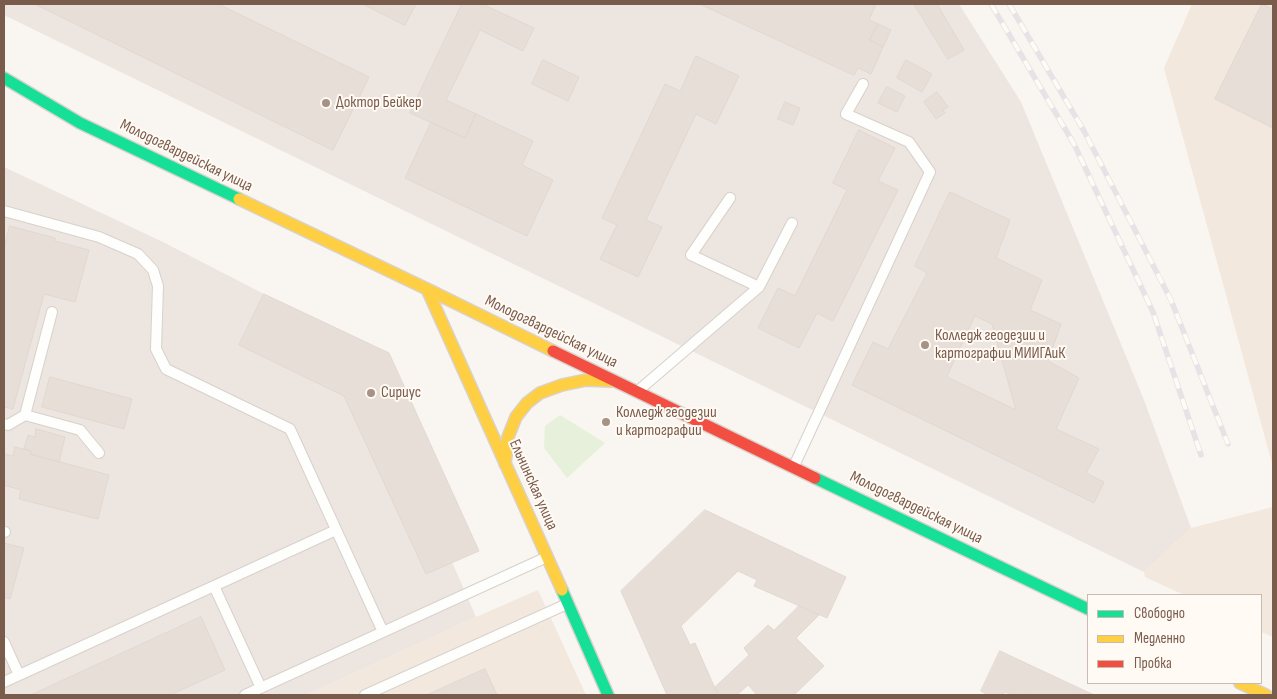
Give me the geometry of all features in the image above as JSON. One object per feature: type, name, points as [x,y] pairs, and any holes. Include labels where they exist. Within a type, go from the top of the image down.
[{"type":"street","name":"Молодогвардейская улица","points":[[4,78],[80,124],[427,289],[615,382],[1087,609]]},
{"type":"street","name":"Ельнинская улица","points":[[427,289],[548,556],[608,695]]},
{"type":"street","points":[[505,464],[508,437],[516,417],[527,403],[540,393],[586,380],[615,382]]},
{"type":"street","points":[[1242,684],[1266,695]]},
{"type":"lane","points":[[794,467],[930,172],[909,142],[846,114],[863,84]]},
{"type":"lane","points":[[730,198],[691,256],[759,287]]},
{"type":"lane","points":[[4,211],[99,237],[138,254],[153,270],[158,286],[156,349],[166,369],[290,429],[383,632]]},
{"type":"lane","points":[[636,392],[759,287],[792,223]]},
{"type":"lane","points":[[4,424],[8,425],[25,415],[52,312]]},
{"type":"lane","points":[[25,415],[80,430],[99,453]]},
{"type":"lane","points":[[4,682],[336,530]]},
{"type":"lane","points":[[245,695],[548,556]]},
{"type":"lane","points":[[214,586],[261,688]]},
{"type":"lane","points":[[365,695],[568,604]]},
{"type":"lane","points":[[4,642],[19,675]]},
{"type":"shaded area","points":[[4,4],[959,4],[1021,102],[1144,400],[1191,528],[1144,572],[4,15]]},
{"type":"shaded area","points":[[1192,4],[1273,4],[1273,467],[1164,68]]},
{"type":"shaded area","points":[[4,167],[163,242],[264,294],[389,353],[452,562],[476,617],[306,695],[4,695]]},
{"type":"shaded area","points":[[1273,507],[1273,637],[1262,632],[1262,594],[1182,594],[1145,577],[1144,572],[1191,528]]},
{"type":"shaded area","points":[[538,590],[586,695],[306,695],[476,617]]},
{"type":"green space","points":[[560,415],[605,443],[567,478],[544,448],[545,426]]},
{"type":"building","points":[[35,4],[218,4],[369,77],[333,150]]},
{"type":"building","points":[[363,4],[416,4],[405,25]]},
{"type":"building","points":[[462,4],[482,4],[534,28],[523,51],[480,30],[446,100],[476,114],[465,138],[410,113]]},
{"type":"building","points":[[700,4],[876,4],[869,20],[878,24],[870,40],[883,47],[871,74],[858,68],[854,75]]},
{"type":"building","points":[[914,4],[937,4],[964,50],[948,59]]},
{"type":"building","points":[[1262,4],[1273,9],[1273,128],[1215,99]]},
{"type":"building","points":[[878,24],[891,30],[883,47],[870,40]]},
{"type":"building","points":[[696,56],[739,76],[716,124],[696,114],[646,220],[662,227],[638,277],[600,259],[617,225],[602,218],[665,84],[680,91]]},
{"type":"building","points":[[543,60],[579,77],[568,101],[532,84]]},
{"type":"building","points":[[906,60],[932,74],[922,92],[897,78]]},
{"type":"building","points":[[887,87],[905,96],[897,112],[878,103]]},
{"type":"building","points":[[937,92],[948,107],[943,110],[945,113],[936,119],[924,102]]},
{"type":"building","points":[[785,102],[800,108],[793,125],[778,119]]},
{"type":"building","points":[[476,114],[533,141],[522,165],[553,180],[527,236],[405,178],[431,122],[465,138]]},
{"type":"building","points":[[859,130],[895,148],[878,181],[898,190],[833,321],[817,313],[799,348],[758,328],[778,288],[795,296],[847,190],[833,183]]},
{"type":"building","name":"Колледж геодезии и картографии МИИГАиК","points":[[950,192],[1010,220],[996,258],[1042,280],[1030,310],[1061,324],[1048,361],[1079,378],[1056,429],[1099,449],[1086,473],[1104,482],[1094,503],[852,385],[873,342],[888,349],[927,273],[915,266]],"holes":[[[975,316],[992,324],[1016,410],[947,377]]]},
{"type":"building","points":[[10,226],[55,238],[55,241],[89,250],[75,302],[44,294],[13,409],[4,407],[4,248]]},
{"type":"building","points":[[264,294],[389,353],[479,551],[426,574],[344,396],[239,345]]},
{"type":"building","points":[[50,377],[132,399],[124,429],[42,407]]},
{"type":"building","points":[[36,429],[65,437],[59,462],[30,454],[31,451],[24,449],[28,435],[35,437]]},
{"type":"building","points":[[15,447],[31,451],[30,454],[109,475],[98,519],[19,499],[21,490],[4,485],[4,454],[13,456]]},
{"type":"building","points":[[705,510],[846,577],[827,618],[754,586],[757,580],[738,571],[681,626],[690,645],[695,643],[718,695],[667,695],[621,591]]},
{"type":"building","points":[[4,543],[24,548],[10,599],[4,597]]},
{"type":"building","points":[[799,606],[819,615],[796,638],[824,666],[794,695],[757,695],[748,685],[737,695],[718,695],[715,687],[749,655],[744,648],[768,625],[774,630]]},
{"type":"building","points":[[201,617],[225,670],[170,695],[31,695]]},
{"type":"building","points":[[1000,651],[1094,695],[1033,695],[1028,693],[1027,695],[1012,695],[1005,692],[1003,695],[988,695],[981,691]]},
{"type":"building","points":[[485,669],[497,695],[427,695]]},
{"type":"railway","points":[[991,4],[1074,144],[1153,312],[1201,455]]},
{"type":"railway","points":[[1009,4],[1084,131],[1171,300],[1228,444]]},
{"type":"traffic: fast","points":[[4,78],[80,123],[239,199]]},
{"type":"traffic: fast","points":[[815,478],[1087,609]]},
{"type":"traffic: fast","points":[[562,590],[608,695]]},
{"type":"traffic: slow","points":[[239,199],[553,351]]},
{"type":"traffic: slow","points":[[427,289],[562,590]]},
{"type":"traffic: slow","points":[[505,464],[508,437],[516,417],[527,403],[540,393],[562,385],[586,380],[611,381]]},
{"type":"traffic: slow","points":[[1242,684],[1266,695]]},
{"type":"traffic: jam","points":[[553,351],[815,478]]},
{"type":"place","name":"Доктор Бейкер","points":[[326,103]]},
{"type":"place","name":"Колледж геодезии и картографии МИИГАиК","points":[[925,345]]},
{"type":"place","name":"Сириус","points":[[371,393]]},
{"type":"place","name":"Колледж геодезии и картографии","points":[[606,422]]}]
